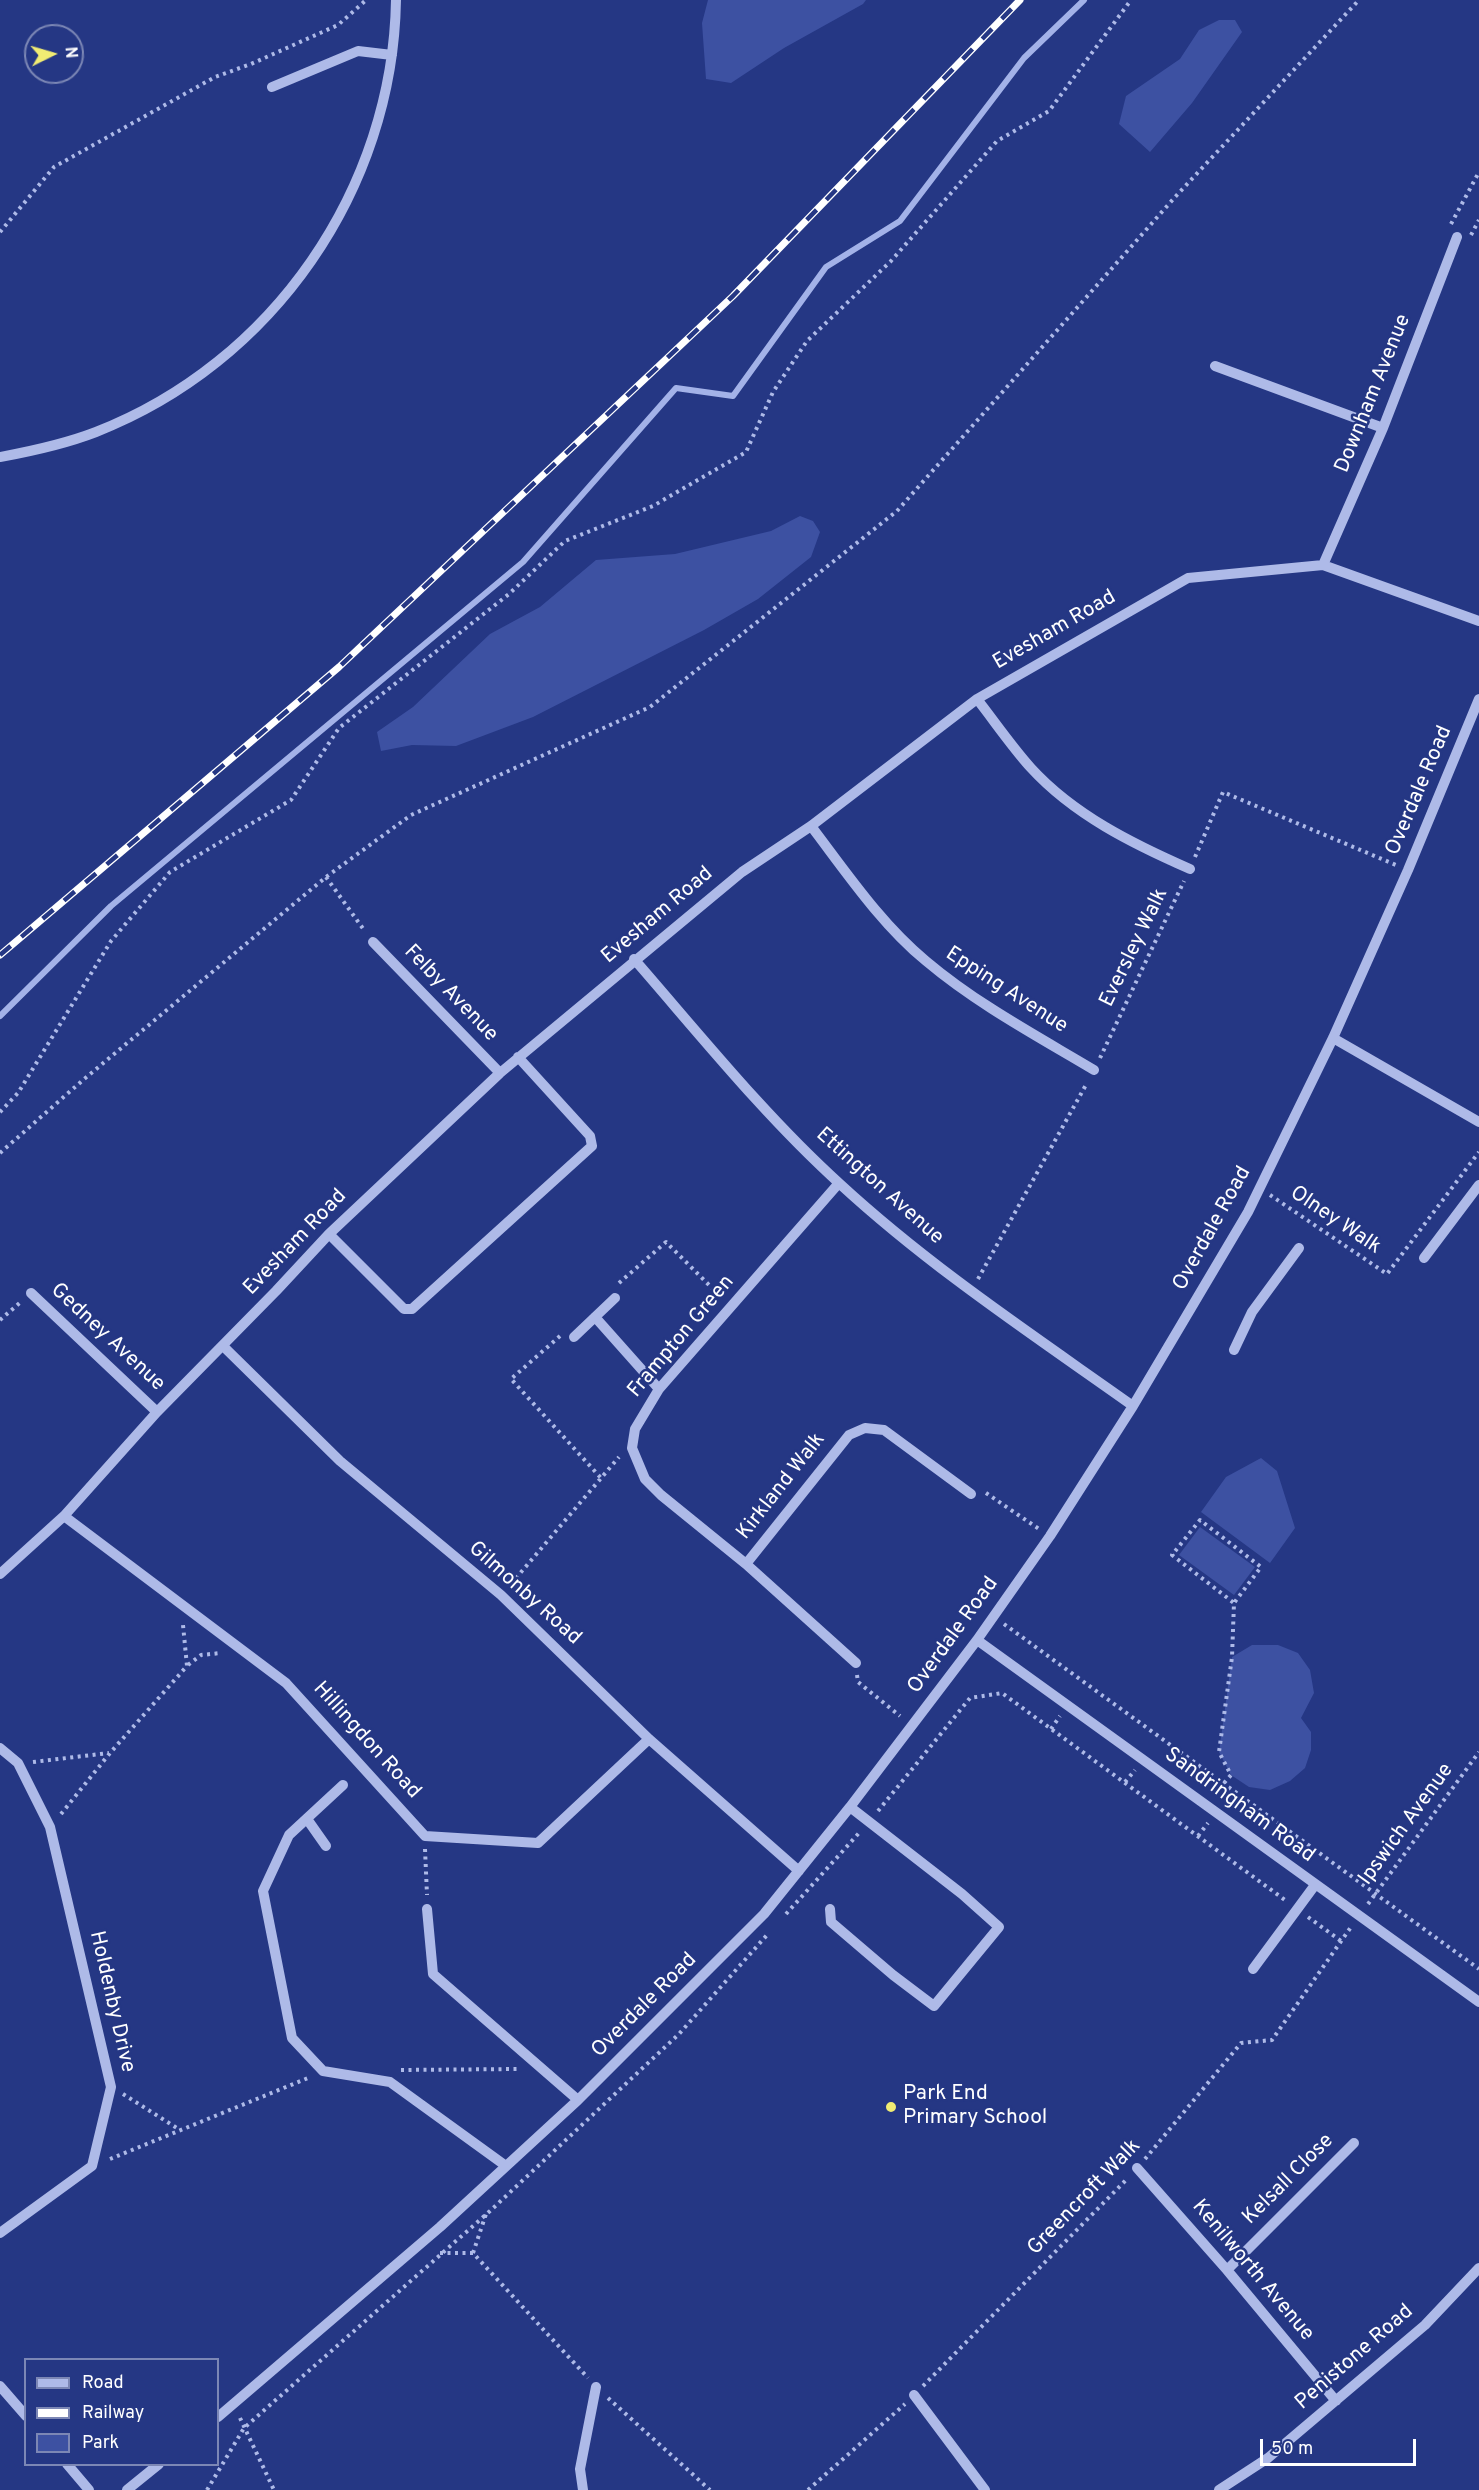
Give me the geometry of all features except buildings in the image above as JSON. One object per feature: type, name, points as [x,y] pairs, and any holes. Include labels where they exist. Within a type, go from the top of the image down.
[{"type":"street","points":[[0,457],[44,449],[96,432],[148,408],[206,373],[249,336],[286,295],[316,256],[344,209],[366,160],[383,102],[392,55],[396,0]]},
{"type":"street","points":[[272,87],[358,51],[392,55]]},
{"type":"street","name":"Downham Avenue","points":[[1323,565],[1383,428],[1457,237]]},
{"type":"street","points":[[1215,366],[1383,428]]},
{"type":"street","name":"Evesham Road","points":[[0,1574],[64,1516],[157,1412],[329,1234],[500,1073],[634,959],[742,872],[811,826],[977,699],[1188,578],[1323,565],[1479,621]]},
{"type":"street","points":[[977,699],[1032,769],[1078,809],[1126,841],[1190,869]]},
{"type":"street","name":"Overdale Road","points":[[219,2416],[440,2227],[578,2100],[764,1914],[913,1726],[977,1640],[1050,1536],[1133,1406],[1220,1260],[1259,1188],[1333,1038],[1408,870],[1479,699]]},
{"type":"street","name":"Epping Avenue","points":[[811,826],[870,904],[925,960],[987,1006],[1094,1070]]},
{"type":"street","name":"Felby Avenue","points":[[373,942],[500,1073]]},
{"type":"street","name":"Ettington Avenue","points":[[634,959],[752,1095],[839,1183],[907,1242],[1133,1406]]},
{"type":"street","points":[[1333,1038],[1479,1122]]},
{"type":"street","points":[[329,1234],[404,1309],[412,1309],[592,1146],[590,1136],[518,1057]]},
{"type":"street","name":"Frampton Green","points":[[839,1183],[659,1389],[635,1429],[632,1448],[636,1464],[645,1479],[661,1495],[746,1564],[856,1663]]},
{"type":"street","points":[[1424,1258],[1479,1185]]},
{"type":"street","points":[[1233,1350],[1252,1312],[1299,1248]]},
{"type":"street","name":"Gedney Avenue","points":[[31,1293],[157,1412]]},
{"type":"street","points":[[574,1337],[615,1298]]},
{"type":"street","points":[[595,1317],[659,1389]]},
{"type":"street","name":"Gilmonby Road","points":[[223,1346],[340,1461],[501,1595],[649,1739],[800,1871]]},
{"type":"street","name":"Kirkland Walk","points":[[746,1564],[849,1435],[865,1428],[884,1430],[971,1494]]},
{"type":"street","name":"Hillingdon Road","points":[[64,1516],[286,1683],[425,1836]]},
{"type":"street","name":"Sandringham Road","points":[[977,1640],[1479,2002]]},
{"type":"street","points":[[425,1836],[538,1843],[649,1739]]},
{"type":"street","name":"Holdenby Drive","points":[[0,1748],[18,1763],[50,1827],[111,2087],[92,2166]]},
{"type":"street","points":[[343,1785],[289,1835],[263,1891],[292,2038],[323,2071],[390,2082],[506,2166]]},
{"type":"street","points":[[830,1909],[831,1922],[893,1976],[934,2006],[999,1927],[962,1894],[850,1807]]},
{"type":"street","points":[[307,1819],[326,1846]]},
{"type":"street","points":[[1253,1970],[1316,1885]]},
{"type":"street","points":[[427,1910],[433,1974],[578,2100]]},
{"type":"street","name":"Kelsall Close","points":[[1227,2270],[1354,2143]]},
{"type":"street","points":[[0,2233],[92,2166]]},
{"type":"street","name":"Kenilworth Avenue","points":[[1137,2168],[1227,2270],[1336,2401]]},
{"type":"street","name":"Penistone Road","points":[[1219,2490],[1268,2458],[1336,2401],[1425,2325],[1479,2268]]},
{"type":"street","points":[[0,2386],[24,2414]]},
{"type":"street","points":[[583,2490],[580,2469],[596,2387]]},
{"type":"street","points":[[914,2395],[985,2490]]},
{"type":"street","points":[[69,2466],[89,2490]]},
{"type":"street","points":[[127,2490],[157,2466]]},
{"type":"path","points":[[0,232],[54,166],[214,77],[251,64],[338,25],[366,0]]},
{"type":"path","points":[[0,1112],[18,1094],[111,941],[170,872],[291,800],[339,728],[509,594],[565,542],[653,506],[746,452],[773,392],[807,341],[891,261],[997,141],[1049,111],[1131,0]]},
{"type":"path","points":[[0,1153],[326,877],[411,815],[650,707],[897,511],[1176,196],[1359,0]]},
{"type":"path","points":[[1457,237],[1448,228],[1479,172]]},
{"type":"path","name":"Eversley Walk","points":[[972,1291],[1094,1070],[1190,869],[1223,792],[1408,870]]},
{"type":"path","points":[[326,877],[373,942]]},
{"type":"path","name":"Olney Walk","points":[[1259,1188],[1387,1274],[1479,1152]]},
{"type":"path","points":[[0,1320],[31,1293]]},
{"type":"path","points":[[501,1595],[624,1452]]},
{"type":"path","points":[[971,1494],[986,1493],[1050,1536]]},
{"type":"path","points":[[1224,1783],[1231,1775],[1219,1752],[1232,1657],[1234,1603],[1260,1567],[1200,1520],[1172,1556],[1234,1603]]},
{"type":"path","points":[[180,1604],[187,1666]]},
{"type":"path","points":[[994,1616],[1479,1969]]},
{"type":"path","points":[[50,1827],[110,1753],[187,1666],[201,1655],[243,1650]]},
{"type":"path","points":[[856,1663],[858,1682],[913,1726]]},
{"type":"path","points":[[782,1919],[868,1823],[970,1698],[1002,1693],[1341,1941]]},
{"type":"path","name":"Ipswich Avenue","points":[[1359,1916],[1479,1752]]},
{"type":"path","points":[[18,1763],[110,1753]]},
{"type":"path","points":[[425,1836],[427,1910]]},
{"type":"path","name":"Greencroft Walk","points":[[808,2490],[914,2395],[1137,2168],[1241,2043],[1272,2040],[1359,1916]]},
{"type":"path","points":[[207,2490],[244,2428],[439,2253],[487,2213],[679,2034],[774,1928]]},
{"type":"path","points":[[392,2070],[542,2068]]},
{"type":"path","points":[[92,2166],[323,2071]]},
{"type":"path","points":[[111,2087],[181,2130]]},
{"type":"path","points":[[473,2253],[487,2213]]},
{"type":"path","points":[[439,2253],[473,2253],[596,2387],[710,2490]]},
{"type":"path","points":[[234,2404],[274,2490]]},
{"type":"green space","points":[[708,0],[866,0],[863,4],[784,48],[731,83],[706,79],[702,23]]},
{"type":"green space","points":[[1219,20],[1235,20],[1242,32],[1192,103],[1150,152],[1119,124],[1126,96],[1180,59],[1199,30]]},
{"type":"green space","points":[[800,516],[813,521],[820,532],[811,557],[758,599],[704,630],[533,717],[456,746],[412,745],[381,751],[377,732],[413,707],[490,634],[540,607],[596,560],[675,554],[771,531]]},
{"type":"green space","points":[[1261,1458],[1277,1471],[1295,1528],[1270,1563],[1201,1512],[1226,1477]]},
{"type":"green space","points":[[1200,1527],[1255,1567],[1234,1595],[1179,1555]]},
{"type":"green space","points":[[1252,1645],[1278,1645],[1298,1653],[1310,1670],[1314,1693],[1301,1718],[1311,1732],[1311,1750],[1305,1768],[1290,1781],[1270,1790],[1249,1787],[1231,1775],[1219,1752],[1232,1657]]},
{"type":"waterway","points":[[0,1016],[111,906],[523,562],[676,388],[733,396],[826,267],[900,221],[1024,58],[1084,0]]},
{"type":"railway","points":[[0,955],[339,667],[733,296],[1020,0]]},
{"type":"place","name":"Park End Primary School","points":[[891,2107]]}]
